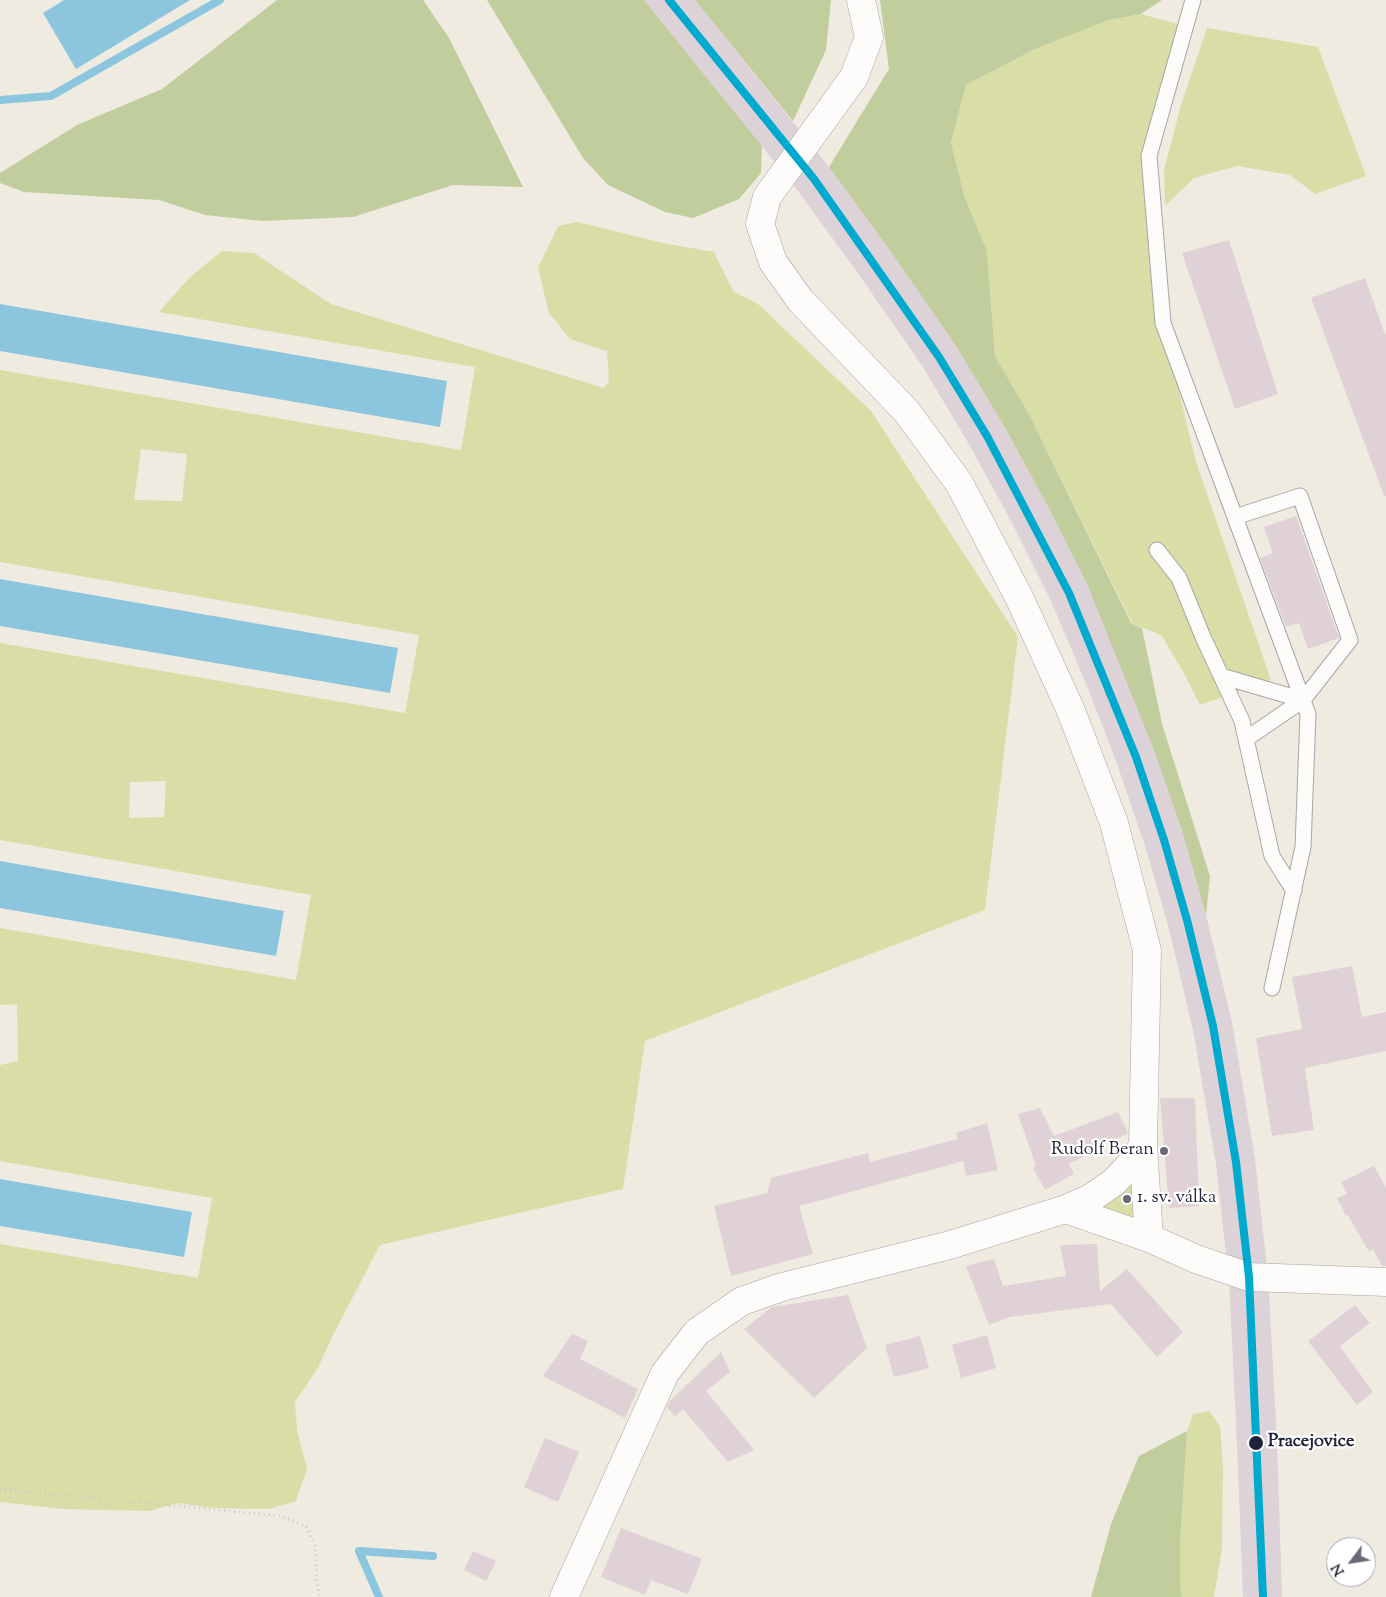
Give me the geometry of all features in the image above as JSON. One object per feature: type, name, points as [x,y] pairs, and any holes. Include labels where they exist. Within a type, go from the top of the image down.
[{"type":"street","points":[[861,0],[869,37],[854,78],[767,197],[760,224],[773,262],[800,300],[907,412],[959,483],[1019,597],[1071,711],[1114,823],[1146,950],[1144,1146],[1149,1238]]},
{"type":"street","points":[[564,1597],[665,1373],[696,1332],[742,1301],[782,1287],[950,1245],[1066,1209],[1091,1198],[1114,1182],[1144,1146]]},
{"type":"street","points":[[1066,1209],[1149,1238],[1196,1259],[1249,1277],[1386,1282]]},
{"type":"lane","points":[[1193,0],[1149,156],[1163,323],[1308,714],[1303,847],[1272,988]]},
{"type":"lane","points":[[1235,517],[1300,496],[1350,640],[1303,700],[1246,739]]},
{"type":"lane","points":[[1157,550],[1179,578],[1203,637],[1242,721],[1272,856],[1294,891]]},
{"type":"lane","points":[[1221,676],[1303,700]]},
{"type":"path","points":[[0,1489],[281,1516],[306,1526],[309,1532],[315,1545],[320,1597]]},
{"type":"shaded area","points":[[644,0],[695,0],[829,167],[889,249],[956,346],[1004,426],[1087,584],[1123,671],[1154,750],[1183,834],[1206,915],[1232,1022],[1255,1159],[1268,1276],[1277,1442],[1282,1597],[1243,1597],[1229,1279],[1216,1164],[1193,1030],[1168,925],[1145,846],[1117,764],[1087,686],[1051,601],[1011,521],[970,446],[923,367],[798,191]]},
{"type":"green space","points":[[277,0],[423,0],[449,38],[523,187],[453,185],[353,217],[263,221],[205,215],[159,200],[24,192],[0,183],[0,173],[77,125],[162,89]]},
{"type":"green space","points":[[487,0],[644,0],[762,146],[761,173],[739,199],[693,218],[665,212],[608,185],[583,158]]},
{"type":"green space","points":[[695,0],[831,0],[826,50],[793,121]]},
{"type":"green space","points":[[880,0],[1162,0],[1141,14],[1109,20],[1035,49],[966,85],[951,143],[964,195],[987,251],[995,356],[1030,416],[1131,623],[1142,628],[1162,724],[1210,876],[1206,915],[1183,834],[1154,750],[1087,584],[1004,426],[956,346],[829,167],[889,69]]},
{"type":"green space","points":[[1141,14],[1181,25],[1145,156],[1146,219],[1154,287],[1196,462],[1271,680],[1200,705],[1162,636],[1132,623],[1030,416],[995,356],[987,251],[964,195],[951,143],[966,85],[1035,49],[1109,20]]},
{"type":"green space","points":[[1207,28],[1318,47],[1366,176],[1315,194],[1290,175],[1237,166],[1194,178],[1165,204],[1164,170],[1181,105]]},
{"type":"green space","points":[[577,222],[663,243],[714,252],[733,291],[758,304],[871,411],[1018,637],[985,910],[645,1041],[623,1189],[380,1245],[318,1368],[295,1402],[297,1430],[307,1469],[296,1501],[269,1509],[213,1508],[179,1503],[149,1511],[63,1509],[0,1502],[0,1244],[198,1278],[212,1198],[0,1161],[0,1065],[18,1061],[17,1004],[0,1005],[0,928],[296,980],[311,895],[0,840],[0,643],[405,713],[419,635],[0,562],[0,370],[461,450],[475,367],[159,312],[190,277],[222,251],[254,253],[331,304],[604,388],[609,381],[607,351],[570,339],[549,313],[538,268],[558,226]],"holes":[[[141,449],[187,454],[182,501],[134,500]],[[166,781],[164,817],[129,818],[130,782]]]},
{"type":"green space","points":[[1130,1184],[1134,1185],[1139,1212],[1134,1219],[1103,1208],[1101,1204]]},
{"type":"green space","points":[[1209,1411],[1220,1426],[1223,1469],[1222,1548],[1214,1597],[1182,1597],[1180,1586],[1180,1546],[1187,1431],[1193,1414]]},
{"type":"green space","points":[[1187,1431],[1180,1546],[1180,1586],[1182,1597],[1091,1597],[1111,1524],[1139,1456]]},
{"type":"water","points":[[64,0],[190,0],[76,69],[43,13]]},
{"type":"water","points":[[0,304],[447,381],[440,427],[0,351]]},
{"type":"water","points":[[0,579],[398,648],[390,693],[0,626]]},
{"type":"water","points":[[0,861],[284,911],[276,956],[0,908]]},
{"type":"water","points":[[0,1179],[192,1212],[184,1257],[0,1226]]},
{"type":"building","points":[[1229,240],[1278,394],[1235,409],[1182,253]]},
{"type":"building","points":[[1365,278],[1386,337],[1386,496],[1384,496],[1311,298]]},
{"type":"building","points":[[1296,516],[1339,638],[1308,649],[1299,623],[1286,627],[1260,558],[1273,553],[1264,527]]},
{"type":"building","points":[[1352,966],[1362,1017],[1386,1012],[1386,1051],[1305,1068],[1314,1130],[1272,1136],[1256,1038],[1302,1029],[1292,977]]},
{"type":"building","points":[[1160,1098],[1195,1098],[1199,1206],[1169,1208]]},
{"type":"building","points":[[1040,1108],[1054,1136],[1118,1112],[1128,1133],[1069,1164],[1074,1174],[1045,1190],[1033,1168],[1036,1166],[1018,1114]]},
{"type":"building","points":[[987,1123],[998,1170],[966,1176],[963,1161],[799,1206],[813,1254],[731,1276],[714,1206],[767,1193],[771,1178],[868,1153],[870,1162],[958,1139],[956,1133]]},
{"type":"building","points":[[1374,1166],[1386,1188],[1386,1266],[1382,1266],[1373,1249],[1369,1252],[1337,1198],[1347,1194],[1341,1182]]},
{"type":"building","points":[[1097,1244],[1100,1291],[1127,1269],[1183,1332],[1157,1357],[1111,1304],[1010,1317],[989,1325],[966,1266],[994,1259],[1003,1286],[1066,1276],[1060,1245]]},
{"type":"building","points":[[848,1295],[867,1348],[814,1398],[744,1329],[772,1307]]},
{"type":"building","points":[[1355,1305],[1370,1323],[1340,1346],[1373,1392],[1357,1405],[1308,1341]]},
{"type":"building","points":[[572,1334],[588,1341],[580,1359],[638,1389],[625,1418],[543,1376]]},
{"type":"building","points":[[987,1335],[996,1368],[961,1378],[952,1345]]},
{"type":"building","points":[[920,1336],[929,1368],[894,1377],[885,1345]]},
{"type":"building","points":[[721,1352],[730,1372],[706,1391],[754,1450],[728,1462],[683,1409],[675,1416],[667,1407],[670,1401]]},
{"type":"building","points":[[545,1438],[579,1452],[558,1502],[524,1487]]},
{"type":"building","points":[[621,1528],[702,1559],[688,1594],[651,1580],[645,1595],[601,1577]]},
{"type":"building","points":[[473,1551],[496,1561],[486,1581],[464,1570]]},
{"type":"waterway","points":[[0,100],[51,96],[220,0]]},
{"type":"waterway","points":[[379,1597],[359,1551],[433,1556]]},
{"type":"transit line","points":[[669,0],[814,179],[939,357],[987,436],[1069,593],[1136,757],[1164,840],[1187,920],[1213,1026],[1236,1162],[1249,1277],[1263,1597]]},
{"type":"place","name":"Rudolf Beran","points":[[1164,1151]]},
{"type":"place","name":"1. sv. válka","points":[[1127,1199]]},
{"type":"place","name":"Pracejovice","points":[[1256,1443]]}]
